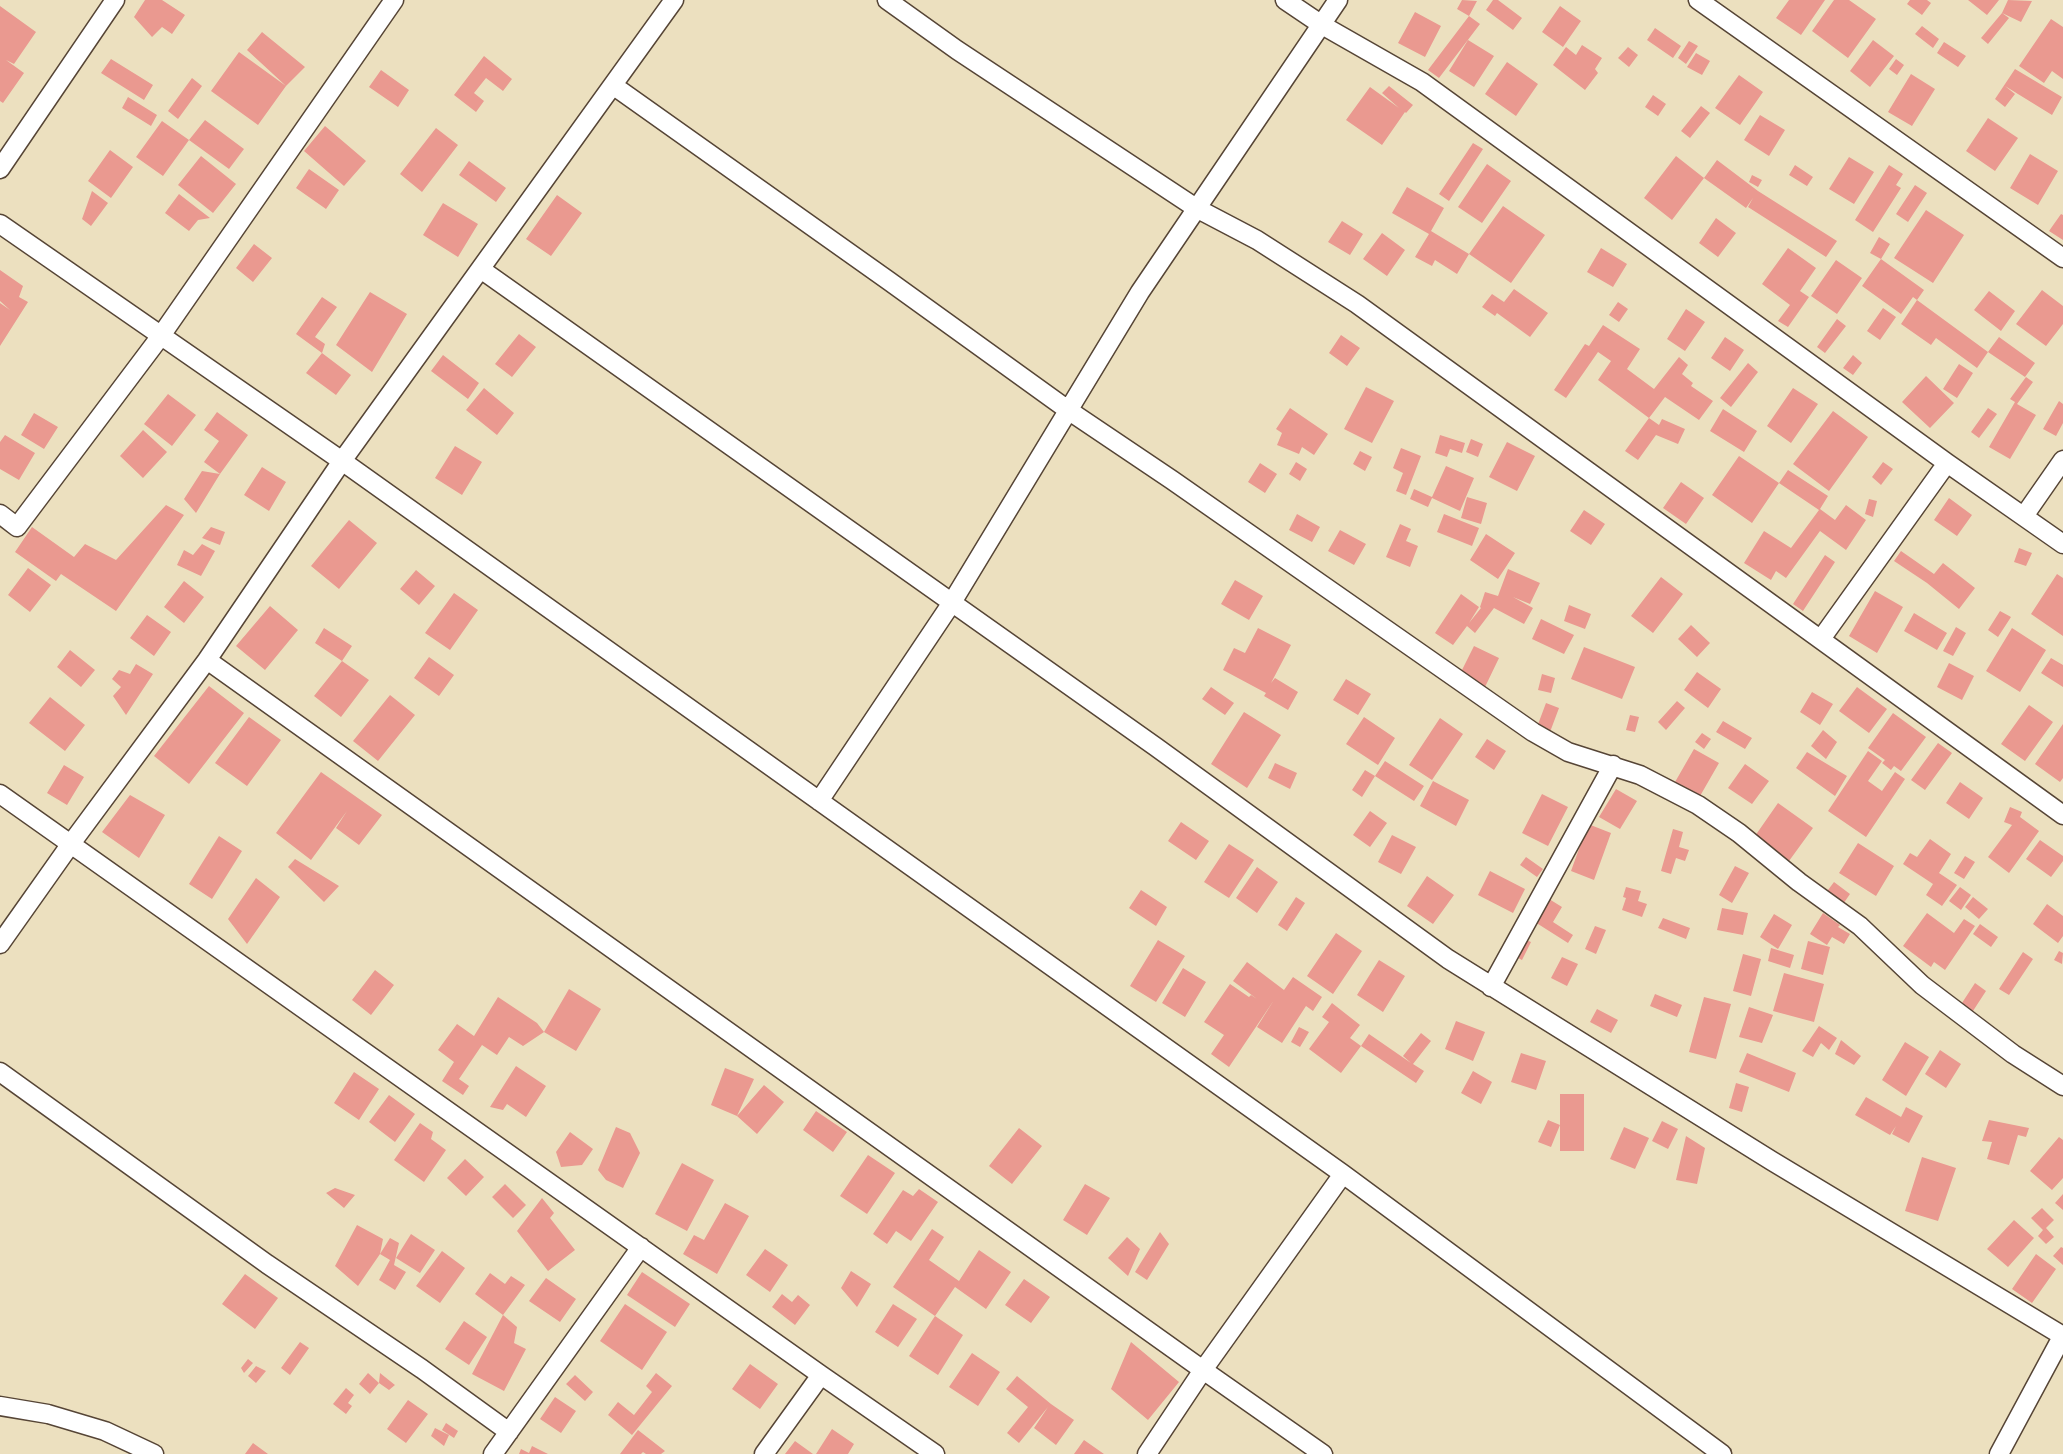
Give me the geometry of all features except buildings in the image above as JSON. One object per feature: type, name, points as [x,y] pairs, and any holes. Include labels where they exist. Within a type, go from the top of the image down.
[{"type":"street","points":[[0,169],[115,0]]},
{"type":"street","points":[[0,514],[17,526],[160,337],[394,0]]},
{"type":"street","points":[[0,944],[207,660],[342,461],[482,270],[674,0]]},
{"type":"street","points":[[887,0],[957,50],[1196,208],[1257,240],[1357,304],[2063,815]]},
{"type":"street","points":[[1285,0],[1322,25],[1422,82],[1947,464],[2063,544]]},
{"type":"street","points":[[819,801],[951,604],[1140,292],[1338,0]]},
{"type":"street","points":[[1698,0],[2063,258]]},
{"type":"street","points":[[614,86],[1068,410],[1533,732],[1568,752],[1640,775],[1698,805],[1740,833],[1799,882],[1860,926],[1922,985],[2013,1054],[2063,1086]]},
{"type":"street","points":[[0,224],[342,461],[1344,1174],[1722,1454]]},
{"type":"street","points":[[482,270],[1156,747],[1448,959],[1772,1161],[2063,1336],[1999,1454]]},
{"type":"street","points":[[2024,516],[2063,460]]},
{"type":"street","points":[[1821,639],[1947,464]]},
{"type":"street","points":[[207,660],[1323,1454]]},
{"type":"street","points":[[1491,987],[1613,765]]},
{"type":"street","points":[[0,794],[936,1454]]},
{"type":"street","points":[[0,1072],[267,1264],[422,1369],[509,1432]]},
{"type":"street","points":[[1147,1454],[1203,1370],[1344,1174]]},
{"type":"street","points":[[493,1454],[641,1247]]},
{"type":"street","points":[[764,1454],[821,1375]]},
{"type":"street","points":[[0,1406],[48,1414],[105,1431],[154,1454]]}]
